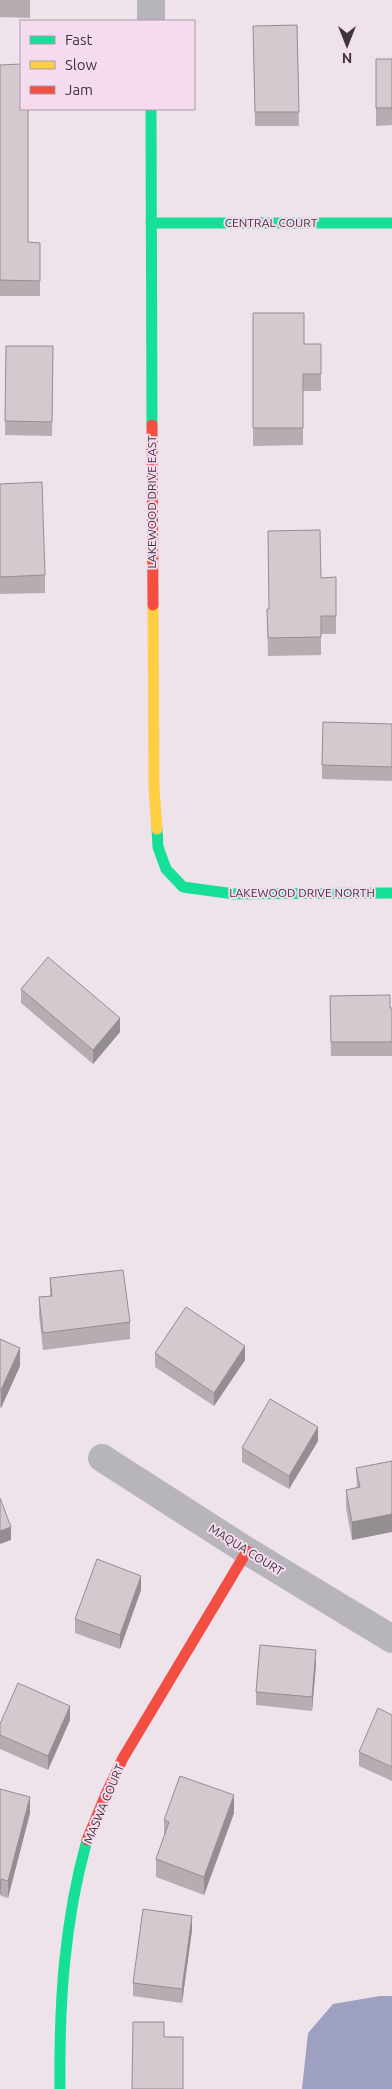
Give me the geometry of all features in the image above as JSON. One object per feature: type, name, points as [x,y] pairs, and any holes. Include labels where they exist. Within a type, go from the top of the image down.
[{"type":"street","points":[[151,0],[151,20]]},
{"type":"street","name":"LAKEWOOD DRIVE EAST","points":[[151,110],[154,789],[158,847],[166,869],[183,888]]},
{"type":"street","name":"CENTRAL COURT","points":[[151,224],[392,223]]},
{"type":"street","name":"LAKEWOOD DRIVE NORTH","points":[[183,888],[234,894],[392,893]]},
{"type":"street","name":"MAQUA COURT","points":[[102,1458],[247,1551],[392,1639]]},
{"type":"street","name":"MASWA COURT","points":[[60,2089],[60,2025],[64,1946],[75,1888],[89,1832],[112,1781],[154,1701],[226,1589],[247,1551]]},
{"type":"water","points":[[380,1996],[392,1996],[392,2089],[302,2089],[308,2033],[333,2004]]},
{"type":"building","points":[[297,25],[299,112],[255,112],[253,26]]},
{"type":"building","points":[[376,59],[392,59],[392,108],[376,108]]},
{"type":"building","points":[[20,64],[20,110],[28,110],[28,242],[40,243],[40,281],[0,280],[0,65]]},
{"type":"building","points":[[253,313],[304,313],[304,344],[321,344],[321,374],[303,374],[303,428],[253,428]]},
{"type":"building","points":[[6,346],[53,346],[52,422],[5,421]]},
{"type":"building","points":[[42,482],[45,575],[0,577],[0,484]]},
{"type":"building","points":[[320,530],[321,578],[336,577],[336,616],[321,616],[321,637],[268,638],[268,531]]},
{"type":"building","points":[[323,722],[392,724],[392,767],[322,765]]},
{"type":"building","points":[[48,957],[120,1018],[93,1050],[21,989]]},
{"type":"building","points":[[390,995],[392,1042],[331,1042],[330,996]]},
{"type":"building","points":[[123,1270],[130,1322],[43,1333],[39,1297],[52,1296],[50,1278]]},
{"type":"building","points":[[186,1307],[245,1346],[214,1393],[155,1353]]},
{"type":"building","points":[[0,1339],[20,1348],[1,1390],[0,1390]]},
{"type":"building","points":[[270,1399],[318,1427],[289,1476],[242,1448]]},
{"type":"building","points":[[392,1461],[392,1514],[352,1522],[346,1490],[360,1487],[356,1468]]},
{"type":"building","points":[[0,1498],[11,1527],[0,1531]]},
{"type":"building","points":[[97,1559],[141,1576],[120,1635],[75,1619]]},
{"type":"building","points":[[260,1645],[316,1650],[312,1697],[256,1692]]},
{"type":"building","points":[[18,1683],[70,1706],[48,1756],[0,1735],[0,1724]]},
{"type":"building","points":[[378,1708],[392,1715],[392,1767],[359,1752]]},
{"type":"building","points":[[180,1776],[234,1795],[204,1877],[156,1859],[169,1822],[164,1820]]},
{"type":"building","points":[[0,1789],[30,1797],[8,1881],[1,1879],[0,1895]]},
{"type":"building","points":[[143,1909],[192,1916],[182,1989],[133,1983]]},
{"type":"building","points":[[133,2022],[164,2022],[164,2037],[183,2037],[183,2089],[132,2089]]},
{"type":"traffic: fast","points":[[151,110],[152,425]]},
{"type":"traffic: fast","points":[[151,223],[392,223]]},
{"type":"traffic: fast","points":[[157,829],[158,847],[166,869],[183,887],[234,894],[392,893]]},
{"type":"traffic: fast","points":[[60,2089],[62,1994],[68,1932],[79,1871],[87,1840]]},
{"type":"traffic: slow","points":[[153,605],[154,789],[157,829]]},
{"type":"traffic: jam","points":[[152,425],[153,605]]},
{"type":"traffic: jam","points":[[87,1840],[123,1758],[247,1551]]}]
